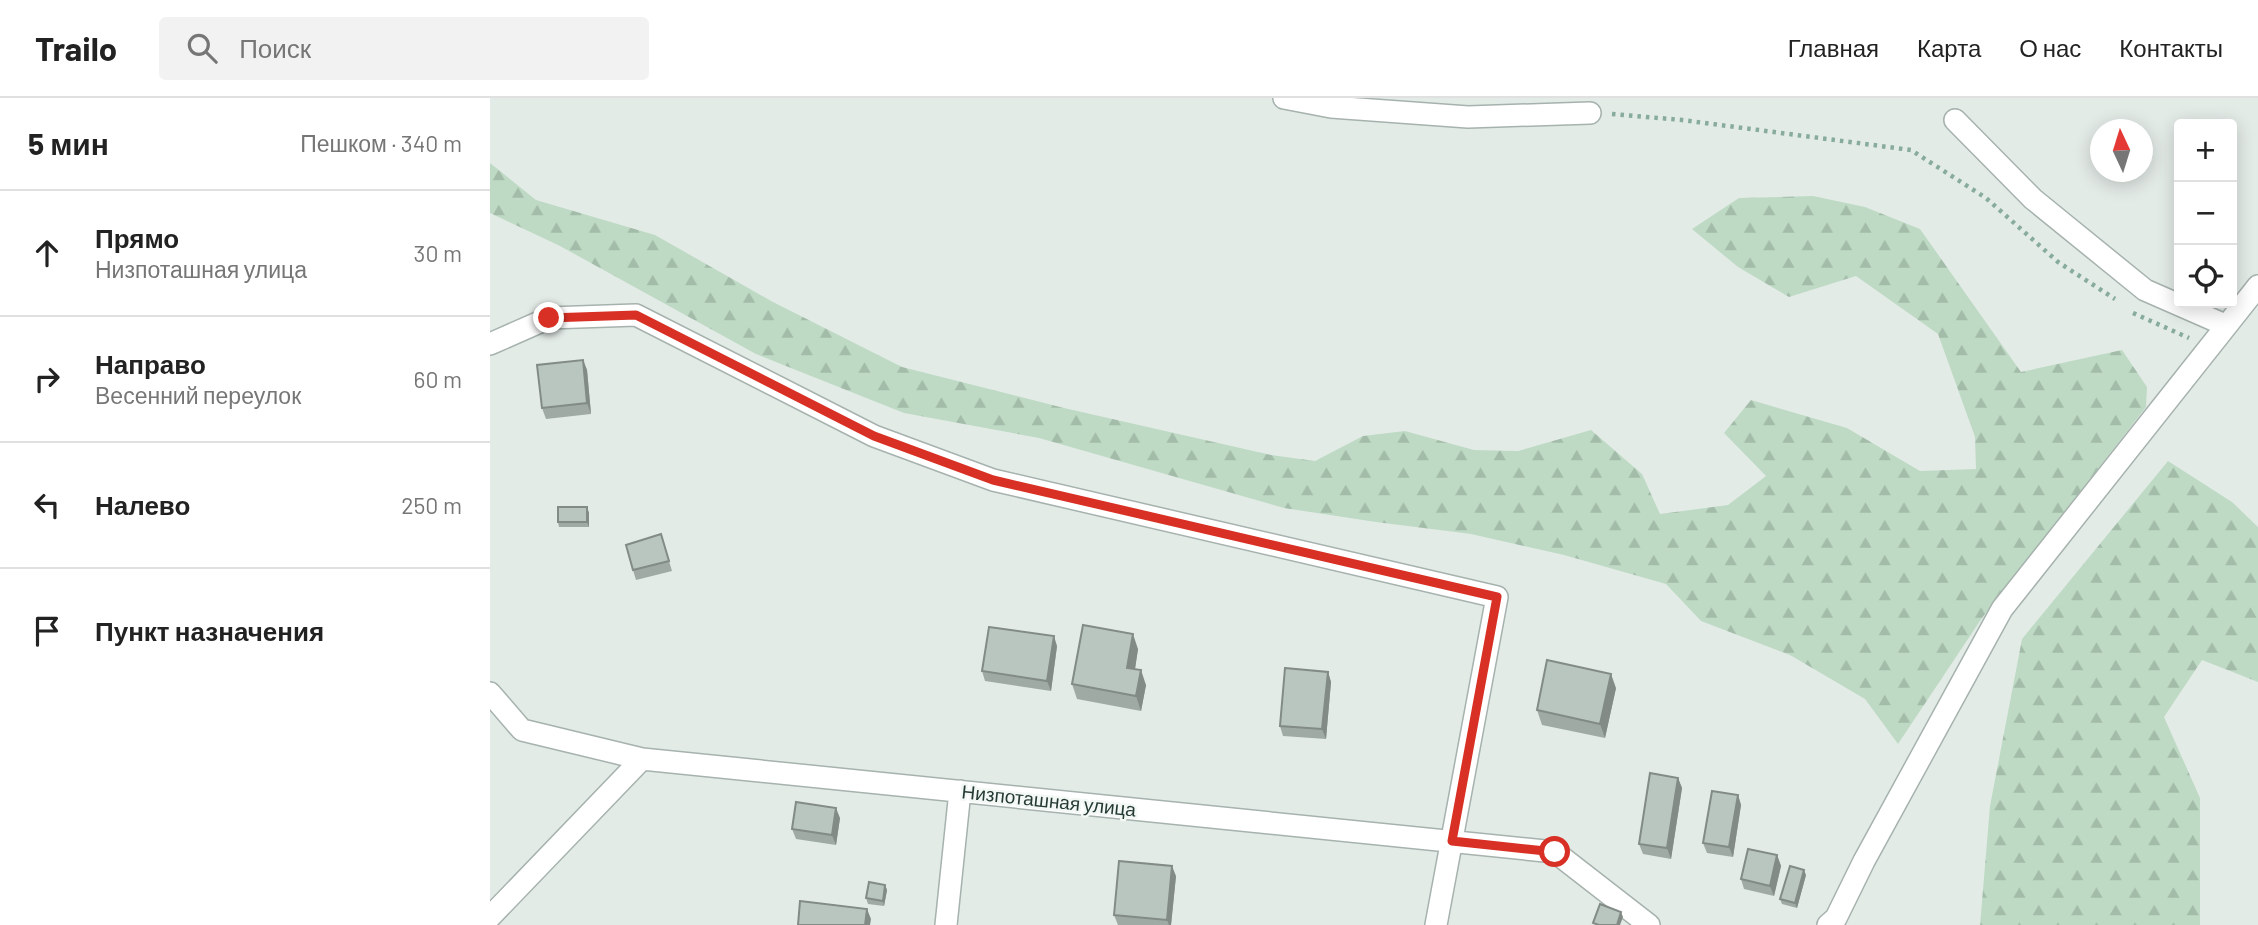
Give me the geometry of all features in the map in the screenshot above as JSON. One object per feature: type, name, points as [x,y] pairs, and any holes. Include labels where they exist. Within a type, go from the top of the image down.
[{"type":"street","points":[[1284,98],[1331,107],[1468,117],[1590,113]]},
{"type":"street","points":[[1955,120],[2034,199],[2145,290],[2225,326]]},
{"type":"street","points":[[1828,925],[1836,918],[1864,861],[2002,609],[2258,286]]},
{"type":"street","points":[[490,344],[549,318],[636,315],[874,436],[993,480],[1497,597],[1436,925]]},
{"type":"street","name":"Низпоташная улица","points":[[490,694],[522,730],[642,759],[1555,852],[1649,925]]},
{"type":"street","points":[[490,917],[642,759]]},
{"type":"street","points":[[946,925],[960,791]]},
{"type":"path","points":[[1590,113],[1682,120],[1911,150],[1986,198],[2058,262],[2117,300]]},
{"type":"path","points":[[2127,308],[2137,316],[2208,347]]},
{"type":"green space","points":[[490,163],[536,200],[655,235],[773,302],[902,367],[1064,408],[1271,455],[1315,461],[1363,436],[1405,431],[1474,450],[1518,451],[1591,430],[1642,474],[1660,514],[1728,505],[1766,476],[1724,433],[1751,400],[1847,428],[1920,471],[1976,469],[1975,437],[1938,334],[1856,276],[1789,297],[1738,267],[1692,229],[1739,198],[1813,196],[1865,207],[1920,229],[2021,372],[2122,350],[2147,387],[2146,407],[1982,618],[1898,744],[1865,699],[1790,655],[1701,621],[1666,584],[1564,555],[1471,534],[1284,508],[1039,438],[904,413],[756,354],[560,246],[490,213]]},
{"type":"green space","points":[[2168,461],[2232,502],[2258,527],[2258,682],[2202,660],[2164,717],[2200,798],[2200,925],[1980,925],[1990,806],[2022,639]]},
{"type":"building","points":[[583,360],[587,403],[542,408],[537,365]]},
{"type":"building","points":[[558,507],[587,507],[587,522],[558,522]]},
{"type":"building","points":[[661,534],[669,561],[633,570],[626,545]]},
{"type":"building","points":[[1083,625],[1133,634],[1127,668],[1141,670],[1136,696],[1072,684]]},
{"type":"building","points":[[989,627],[1054,636],[1047,681],[982,671]]},
{"type":"building","points":[[1547,660],[1611,674],[1600,724],[1537,710]]},
{"type":"building","points":[[1285,668],[1328,672],[1322,729],[1280,726]]},
{"type":"building","points":[[1650,773],[1678,778],[1667,848],[1639,844]]},
{"type":"building","points":[[1712,791],[1738,795],[1729,847],[1703,843]]},
{"type":"building","points":[[796,802],[836,808],[832,835],[792,829]]},
{"type":"building","points":[[1748,849],[1777,855],[1770,886],[1741,879]]},
{"type":"building","points":[[1119,861],[1172,866],[1167,920],[1114,915]]},
{"type":"building","points":[[1790,866],[1804,870],[1795,903],[1780,899]]},
{"type":"building","points":[[869,882],[885,885],[883,901],[866,898]]},
{"type":"building","points":[[800,901],[867,909],[865,925],[798,925]]},
{"type":"building","points":[[1600,904],[1621,912],[1617,925],[1593,923]]},
{"type":"route","points":[[549,318],[636,315],[874,436],[993,480],[1497,597],[1452,841],[1555,852]]}]
